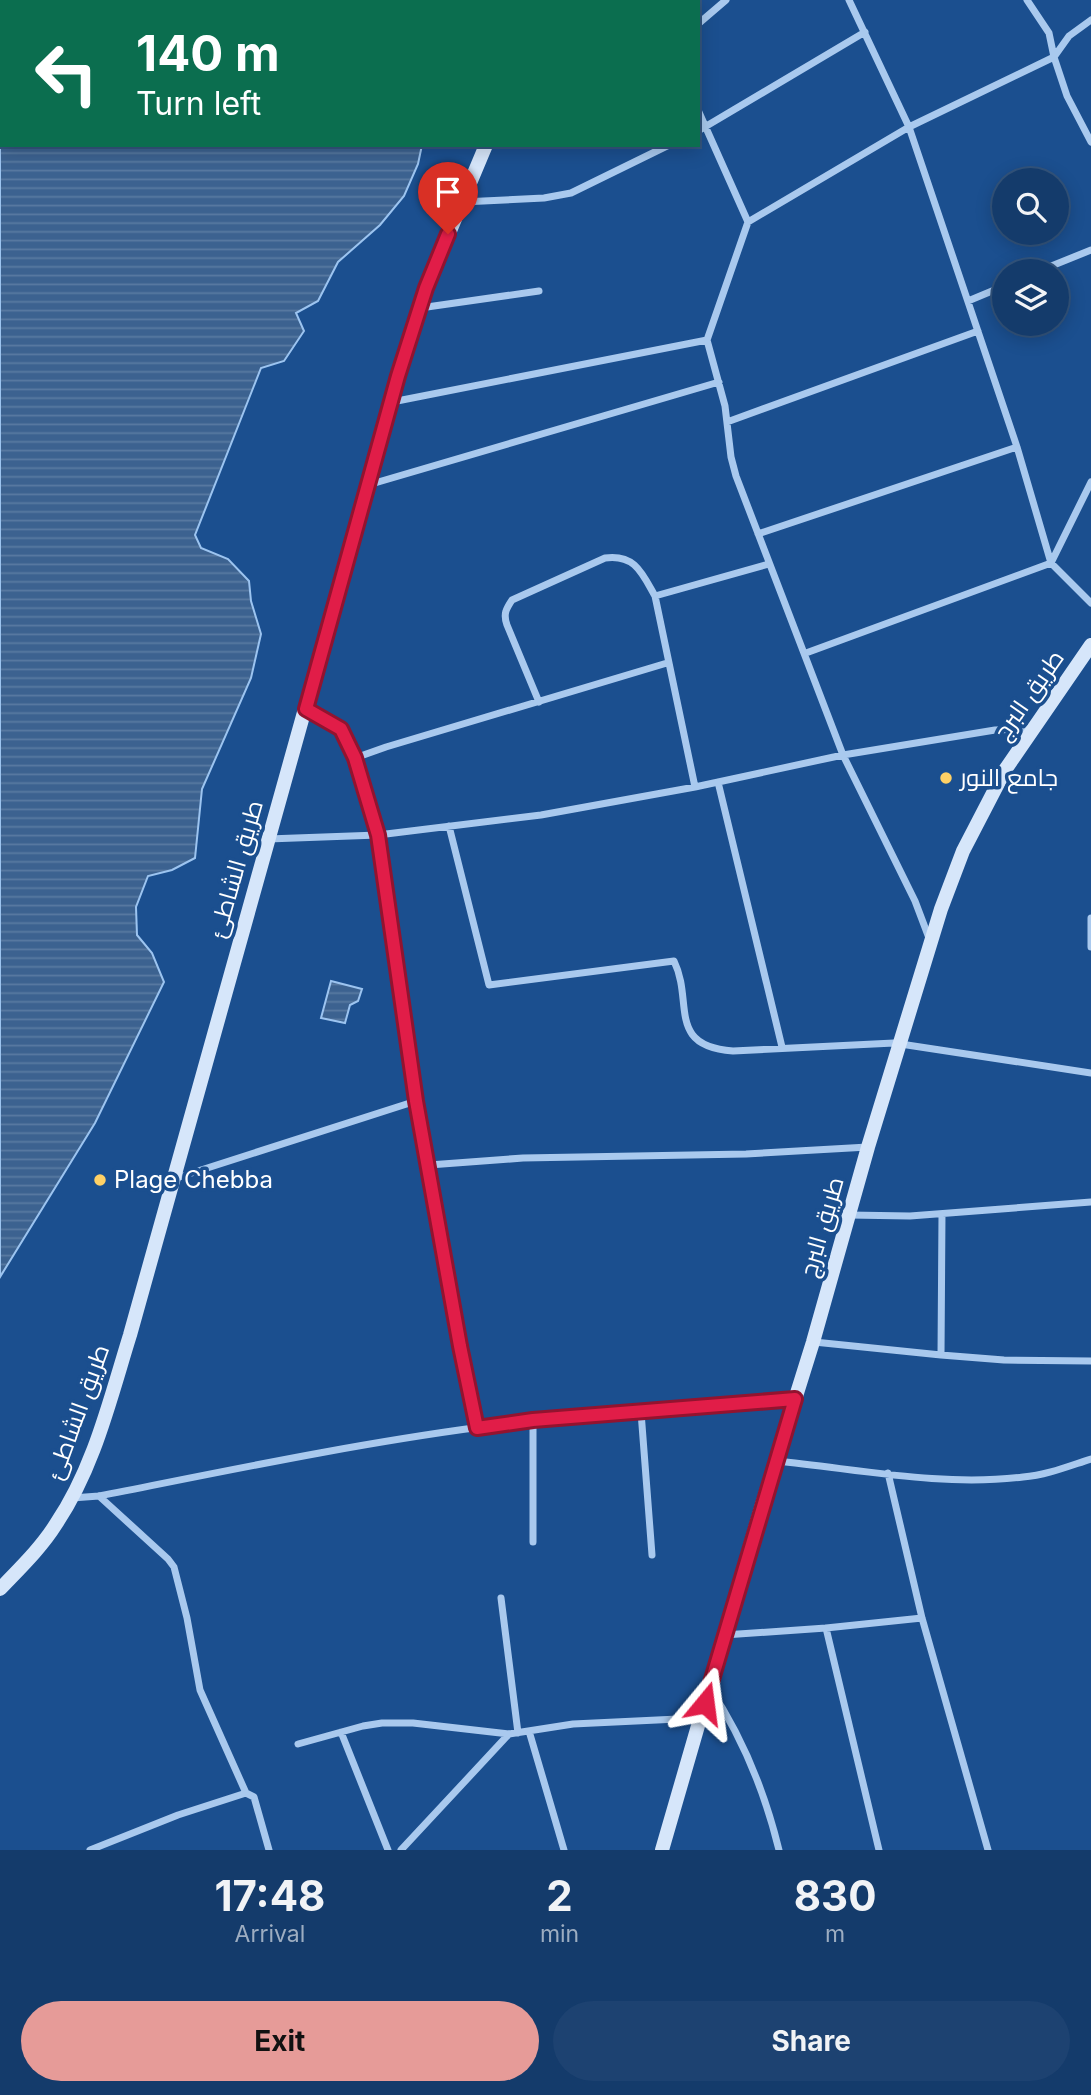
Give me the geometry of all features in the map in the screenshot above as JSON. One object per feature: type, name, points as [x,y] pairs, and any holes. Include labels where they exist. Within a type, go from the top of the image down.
[{"type":"main road","name":"طريق الشاطئ","points":[[0,1589],[55,1526],[71,1499],[90,1458],[110,1399],[391,402],[420,308],[485,147]]},
{"type":"main road","name":"طريق البرج","points":[[662,1850],[813,1342],[867,1147],[955,872],[982,812],[1031,729],[1086,661],[1091,645]]},
{"type":"street","points":[[700,22],[726,0]]},
{"type":"street","points":[[849,0],[909,127],[1017,447],[1051,563],[1091,603]]},
{"type":"street","points":[[1027,0],[1049,33],[1067,96],[1091,142]]},
{"type":"street","points":[[931,942],[915,901],[843,755],[806,653],[769,564],[731,457],[719,382],[707,340],[748,222],[909,127],[1054,57],[1069,36],[1091,20]]},
{"type":"street","points":[[748,222],[702,129],[865,32]]},
{"type":"street","points":[[462,202],[544,198],[571,193],[665,147]]},
{"type":"street","points":[[1069,259],[1091,250]]},
{"type":"street","points":[[420,308],[540,291]]},
{"type":"street","points":[[968,301],[992,291]]},
{"type":"street","points":[[727,422],[978,331]]},
{"type":"street","points":[[391,402],[707,340]]},
{"type":"street","points":[[368,485],[719,382]]},
{"type":"street","points":[[758,534],[1017,447]]},
{"type":"street","points":[[806,653],[1051,563],[1091,482]]},
{"type":"street","points":[[539,702],[504,616],[512,600],[605,558],[618,556],[628,559],[644,576],[655,596],[695,787]]},
{"type":"street","points":[[655,596],[769,564]]},
{"type":"street","points":[[355,758],[667,663]]},
{"type":"street","points":[[306,709],[341,729],[355,758],[378,835],[416,1101],[457,1334],[477,1428]]},
{"type":"street","points":[[268,839],[378,835],[541,815],[695,787],[843,755],[995,730],[1031,729]]},
{"type":"street","points":[[718,782],[782,1048]]},
{"type":"street","points":[[449,826],[489,985],[674,961],[686,1020],[703,1046],[733,1051],[900,1044],[1091,1073]]},
{"type":"street","points":[[1091,918],[1091,947]]},
{"type":"street","points":[[173,1179],[416,1101]]},
{"type":"street","points":[[429,1165],[523,1158],[706,1155],[867,1147]]},
{"type":"street","points":[[849,1215],[942,1214],[1091,1202]]},
{"type":"street","points":[[942,1214],[942,1355]]},
{"type":"street","points":[[813,1342],[1004,1360],[1091,1362]]},
{"type":"street","points":[[71,1499],[99,1496],[307,1455],[533,1420],[795,1399]]},
{"type":"street","points":[[640,1412],[652,1555]]},
{"type":"street","points":[[533,1420],[533,1542]]},
{"type":"street","points":[[776,1461],[941,1480],[979,1481],[1038,1475],[1091,1459]]},
{"type":"street","points":[[888,1473],[922,1618],[988,1850]]},
{"type":"street","points":[[99,1496],[174,1567],[200,1689],[246,1793],[254,1797],[269,1850]]},
{"type":"street","points":[[401,1850],[514,1733],[501,1598]]},
{"type":"street","points":[[724,1635],[922,1618]]},
{"type":"street","points":[[826,1628],[879,1850]]},
{"type":"street","points":[[709,1687],[728,1717],[754,1776],[779,1850]]},
{"type":"street","points":[[298,1744],[363,1726],[400,1723],[514,1733],[618,1721],[700,1718]]},
{"type":"street","points":[[529,1731],[564,1850]]},
{"type":"street","points":[[341,1732],[388,1850]]},
{"type":"street","points":[[90,1850],[178,1815],[246,1793]]},
{"type":"water","points":[[0,147],[422,147],[418,164],[404,196],[380,225],[338,262],[318,301],[296,313],[304,331],[284,361],[261,368],[195,535],[201,548],[228,559],[249,581],[251,601],[261,634],[251,678],[202,789],[195,858],[172,870],[148,876],[136,907],[137,935],[152,953],[164,982],[95,1123],[0,1277]]},
{"type":"water","points":[[331,981],[362,989],[358,1001],[350,1005],[345,1023],[321,1018]]},
{"type":"place","name":"جامع النور","points":[[946,778]]},
{"type":"place","name":"Plage Chebba","points":[[100,1180]]},
{"type":"route","points":[[448,234],[426,288],[398,376],[306,709],[341,729],[355,758],[378,835],[416,1101],[477,1428],[533,1420],[795,1399],[705,1703]]}]
